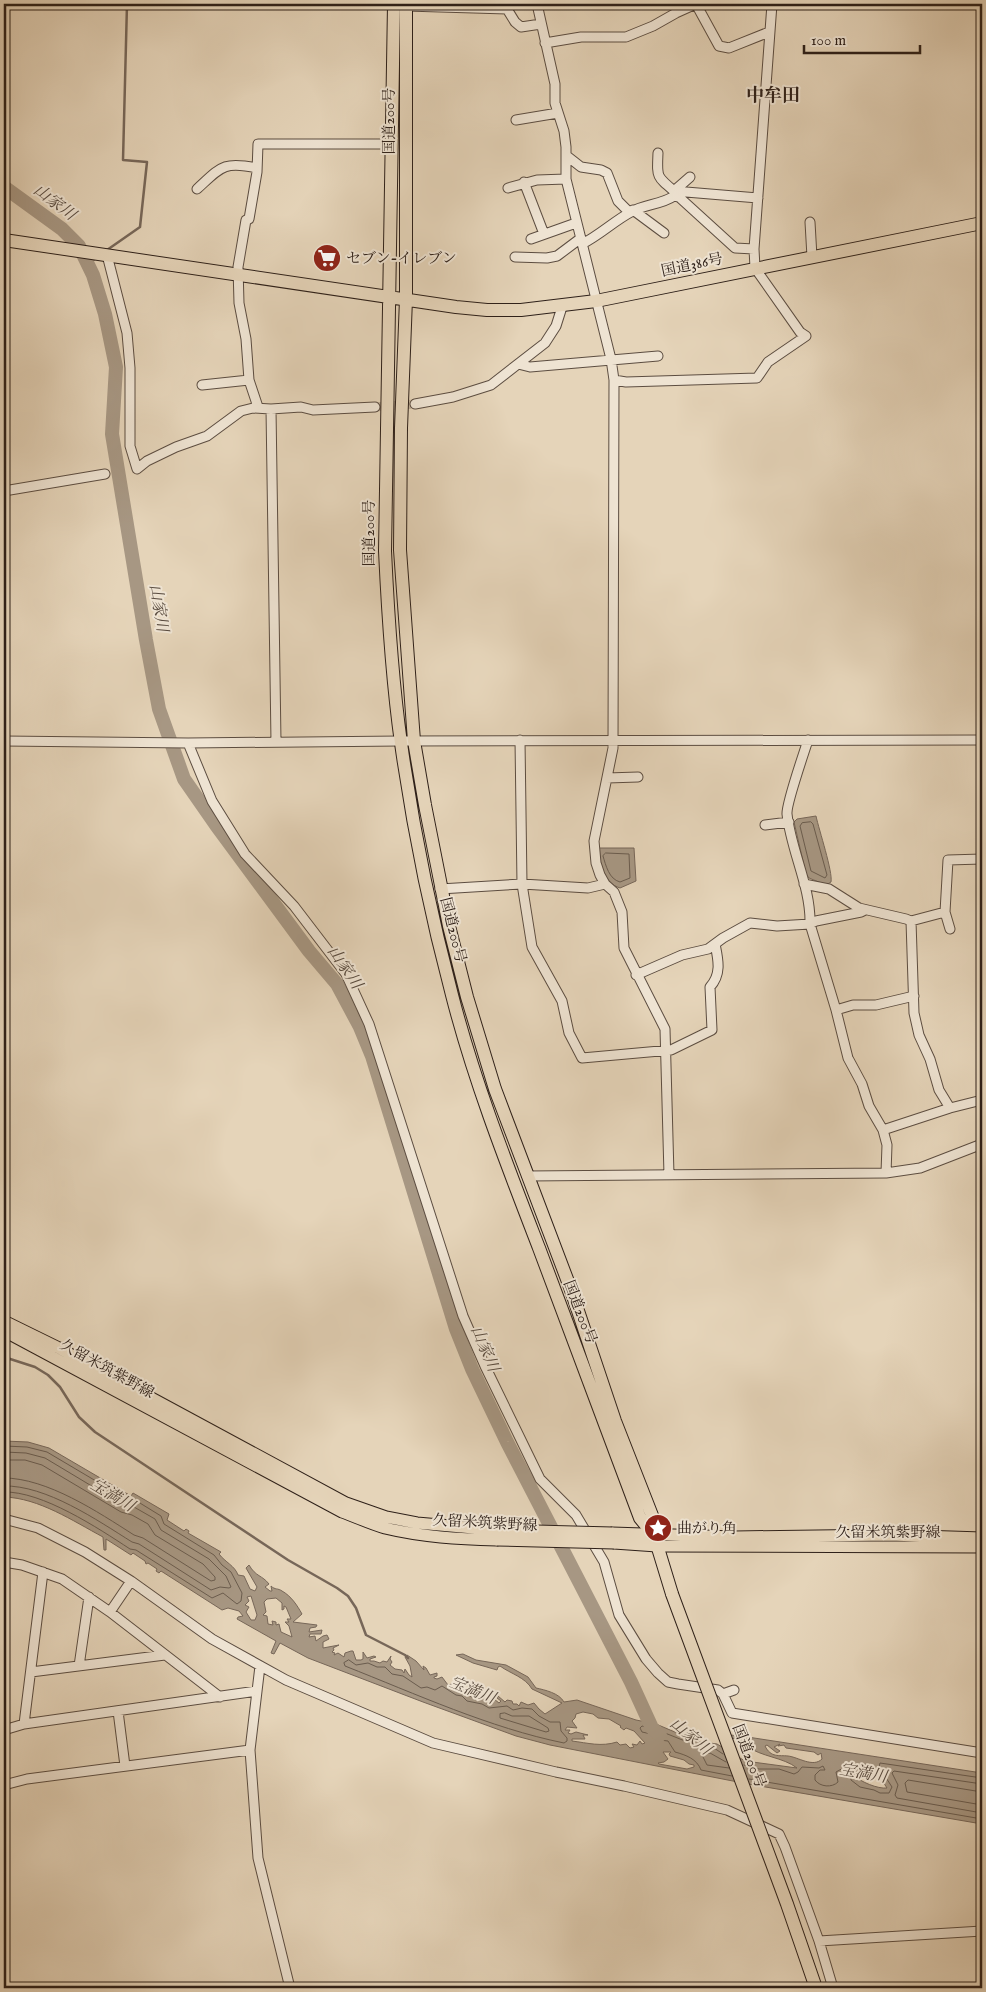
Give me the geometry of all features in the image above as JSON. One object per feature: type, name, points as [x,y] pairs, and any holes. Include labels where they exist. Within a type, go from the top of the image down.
[{"type":"highway","name":"国道200号","points":[[402,5],[392,144],[385,551],[390,636],[400,740],[427,892],[452,998],[482,1094],[640,1518],[655,1540]]},
{"type":"highway","name":"国道200号","points":[[402,5],[406,299],[401,428],[400,550],[414,740],[440,889],[467,997],[495,1089],[570,1287],[615,1421],[653,1518],[655,1540],[672,1594],[711,1703],[769,1853],[816,1988]]},
{"type":"highway","name":"国道386号","points":[[406,299],[487,310],[521,310],[562,306],[596,301],[982,223]]},
{"type":"highway","points":[[4,240],[406,299]]},
{"type":"main road","name":"久留米筑紫野線","points":[[4,1321],[57,1347],[346,1503],[386,1517],[417,1524],[496,1535],[982,1547]]},
{"type":"main road","name":"久留米筑紫野線","points":[[4,1331],[342,1512],[385,1528],[451,1539],[496,1535]]},
{"type":"main road","name":"久留米筑紫野線","points":[[655,1540],[889,1536],[982,1538]]},
{"type":"street","points":[[537,4],[555,84],[555,103],[564,131],[567,156],[566,179],[614,380],[613,740],[594,841],[596,863],[605,884],[618,898],[622,912],[624,948],[665,1029],[670,1175]]},
{"type":"street","points":[[545,43],[581,37],[626,37],[653,26],[696,4],[720,46],[729,48],[770,32]]},
{"type":"street","points":[[614,380],[635,382],[756,378],[768,362],[806,336],[800,332],[755,268],[754,249],[772,4]]},
{"type":"street","points":[[402,5],[507,9],[515,22],[521,27],[541,24]]},
{"type":"street","points":[[516,120],[558,113]]},
{"type":"street","points":[[258,407],[249,380],[246,339],[239,303],[238,274],[246,220],[249,219],[257,168],[258,144],[392,144]]},
{"type":"street","points":[[658,153],[657,174],[659,179],[674,194],[735,248],[754,249]]},
{"type":"street","points":[[567,156],[581,167],[601,170],[607,173],[618,201],[664,233]]},
{"type":"street","points":[[197,189],[224,166],[234,165],[257,168]]},
{"type":"street","points":[[515,257],[547,258],[557,256],[581,241],[600,234],[631,211],[666,201],[690,177]]},
{"type":"street","points":[[508,188],[524,182],[566,179]]},
{"type":"street","points":[[524,182],[544,234]]},
{"type":"street","points":[[674,194],[758,198]]},
{"type":"street","points":[[810,222],[812,257]]},
{"type":"street","points":[[531,239],[576,223]]},
{"type":"street","points":[[108,255],[127,333],[130,368],[130,446],[137,469],[147,461],[176,447],[207,436],[241,411],[258,407],[271,409],[301,407],[313,410],[375,407]]},
{"type":"street","points":[[414,404],[476,391],[491,385],[545,343],[556,326],[562,306]]},
{"type":"street","points":[[518,364],[530,367],[658,356]]},
{"type":"street","points":[[202,385],[249,380]]},
{"type":"street","points":[[271,409],[276,742]]},
{"type":"street","points":[[4,491],[105,474]]},
{"type":"street","points":[[4,741],[188,743],[400,740],[982,740]]},
{"type":"street","points":[[520,740],[522,884],[532,947],[562,1001],[568,1033],[582,1058],[666,1051],[712,1030],[710,986],[715,981],[719,963],[715,944]]},
{"type":"street","points":[[808,740],[786,812],[804,884],[810,924],[836,1010],[848,1058],[862,1084],[869,1106],[883,1130],[887,1145],[886,1173]]},
{"type":"street","points":[[188,743],[212,801],[245,854],[294,906],[346,974],[369,1024],[463,1316],[540,1479],[576,1515],[604,1562],[620,1615],[646,1659],[668,1682],[718,1690],[723,1694],[732,1713],[982,1753]]},
{"type":"street","points":[[607,778],[638,777]]},
{"type":"street","points":[[765,825],[789,822]]},
{"type":"street","points":[[950,930],[946,912],[948,860],[982,860]]},
{"type":"street","points":[[440,889],[522,884],[588,888],[605,884]]},
{"type":"street","points":[[804,884],[828,889],[865,910],[906,919],[911,922],[946,912]]},
{"type":"street","points":[[636,975],[682,955],[708,949],[750,923],[776,926],[810,924],[865,910]]},
{"type":"street","points":[[911,922],[914,1013],[919,1035],[930,1059],[939,1090],[950,1108]]},
{"type":"street","points":[[836,1010],[853,1006],[876,1005],[914,996]]},
{"type":"street","points":[[883,1130],[950,1108],[982,1100]]},
{"type":"street","points":[[527,1176],[886,1173],[920,1168],[982,1144]]},
{"type":"street","points":[[4,1519],[38,1528],[62,1540],[131,1581],[212,1639],[286,1680],[434,1743],[727,1810],[779,1834],[819,1941],[833,1988]]},
{"type":"street","points":[[4,1562],[22,1565],[62,1579],[110,1612],[220,1697]]},
{"type":"street","points":[[24,1724],[43,1572]]},
{"type":"street","points":[[110,1612],[131,1581]]},
{"type":"street","points":[[79,1666],[88,1597]]},
{"type":"street","points":[[31,1672],[165,1655]]},
{"type":"street","points":[[260,1666],[250,1750],[258,1858],[290,1988]]},
{"type":"street","points":[[723,1694],[734,1690]]},
{"type":"street","points":[[4,1730],[24,1724],[257,1691]]},
{"type":"street","points":[[118,1711],[125,1766]]},
{"type":"street","points":[[4,1785],[26,1778],[250,1750]]},
{"type":"street","points":[[819,1941],[982,1931]]},
{"type":"water","points":[[816,816],[831,877],[831,882],[826,885],[809,878],[806,874],[794,822],[797,819]]},
{"type":"water","points":[[598,848],[634,848],[636,881],[620,888],[610,882],[603,872]]},
{"type":"water","name":"宝満川","points":[[4,1441],[28,1442],[49,1448],[131,1496],[133,1493],[169,1514],[167,1520],[184,1531],[186,1529],[189,1531],[188,1533],[221,1552],[219,1554],[221,1557],[235,1569],[238,1575],[244,1576],[250,1589],[255,1591],[257,1587],[246,1568],[249,1565],[254,1572],[269,1584],[265,1587],[270,1591],[272,1591],[271,1586],[281,1590],[294,1601],[302,1614],[293,1622],[317,1625],[310,1628],[309,1632],[322,1630],[321,1634],[310,1634],[309,1637],[315,1636],[316,1641],[327,1635],[329,1639],[323,1642],[323,1648],[339,1645],[333,1648],[332,1652],[335,1653],[334,1655],[338,1653],[344,1657],[345,1653],[353,1651],[356,1660],[361,1660],[363,1659],[363,1652],[367,1658],[376,1657],[370,1659],[370,1661],[380,1663],[383,1661],[387,1662],[391,1656],[392,1662],[390,1665],[395,1669],[402,1670],[404,1673],[405,1669],[412,1677],[410,1666],[405,1657],[407,1655],[424,1670],[423,1666],[426,1668],[430,1675],[437,1673],[437,1676],[434,1678],[442,1677],[448,1685],[452,1684],[458,1690],[463,1689],[471,1697],[475,1696],[479,1699],[482,1695],[491,1704],[489,1695],[499,1703],[501,1701],[497,1698],[498,1696],[505,1702],[507,1700],[512,1701],[513,1704],[519,1706],[521,1702],[528,1705],[534,1703],[545,1714],[562,1703],[532,1689],[522,1679],[500,1666],[497,1670],[473,1663],[456,1655],[463,1654],[476,1660],[506,1665],[528,1677],[536,1688],[555,1694],[564,1702],[577,1700],[636,1720],[656,1724],[696,1741],[717,1744],[745,1761],[797,1768],[785,1761],[759,1753],[738,1739],[731,1739],[730,1735],[982,1773],[982,1824],[748,1784],[550,1745],[516,1736],[308,1658],[280,1643],[274,1654],[271,1653],[276,1641],[237,1619],[243,1616],[239,1611],[228,1608],[222,1610],[161,1571],[159,1573],[156,1571],[157,1569],[148,1563],[146,1564],[145,1561],[133,1553],[131,1555],[106,1539],[106,1550],[104,1550],[103,1537],[55,1511],[30,1501],[4,1497]],"holes":[[[251,1596],[257,1615],[255,1620],[251,1620],[246,1612],[249,1607],[245,1605],[249,1601],[247,1597]],[[276,1598],[282,1603],[282,1610],[284,1606],[286,1607],[291,1619],[287,1619],[289,1622],[285,1622],[289,1626],[292,1637],[281,1632],[279,1624],[276,1625],[276,1622],[272,1621],[273,1625],[268,1624],[267,1616],[263,1615],[266,1612],[264,1602],[267,1599]],[[583,1712],[593,1714],[598,1718],[609,1719],[624,1730],[626,1728],[634,1731],[645,1743],[642,1744],[640,1741],[637,1745],[632,1744],[634,1747],[630,1748],[626,1744],[620,1745],[617,1742],[589,1744],[572,1741],[572,1739],[585,1739],[583,1735],[588,1735],[576,1732],[571,1734],[568,1733],[570,1730],[565,1730],[567,1727],[577,1728],[572,1721],[576,1714]],[[780,1744],[778,1746],[784,1745],[786,1748],[814,1752],[818,1755],[821,1753],[822,1759],[810,1762],[788,1756],[775,1755],[767,1750],[765,1746],[767,1745],[777,1753],[780,1751],[774,1747]],[[663,1752],[671,1752],[670,1756],[684,1760],[694,1765],[694,1767],[687,1769],[658,1763],[668,1759]],[[861,1764],[872,1765],[887,1788],[874,1786],[854,1775]]]},
{"type":"waterway","points":[[107,250],[140,227],[147,162],[123,160],[127,4]]},
{"type":"waterway","name":"山家川","points":[[4,187],[62,229],[79,246],[93,275],[105,314],[116,367],[112,434],[146,640],[159,709],[184,779],[309,951],[337,984],[360,1027],[372,1056],[456,1329],[472,1369],[507,1442],[631,1682],[652,1728],[660,1735]]},
{"type":"waterway","points":[[88,263],[95,259]]},
{"type":"waterway","points":[[4,1357],[35,1367],[48,1375],[60,1387],[79,1417],[95,1432],[288,1560],[348,1596],[356,1608],[366,1635],[408,1658]]},
{"type":"tunnel","points":[[375,407],[415,404]]},
{"type":"place","name":"セブン-イレブン","points":[[327,258]]},
{"type":"place","name":"曲がり角","points":[[658,1528]]},
{"type":"district","name":"中牟田","points":[[773,96]]}]
